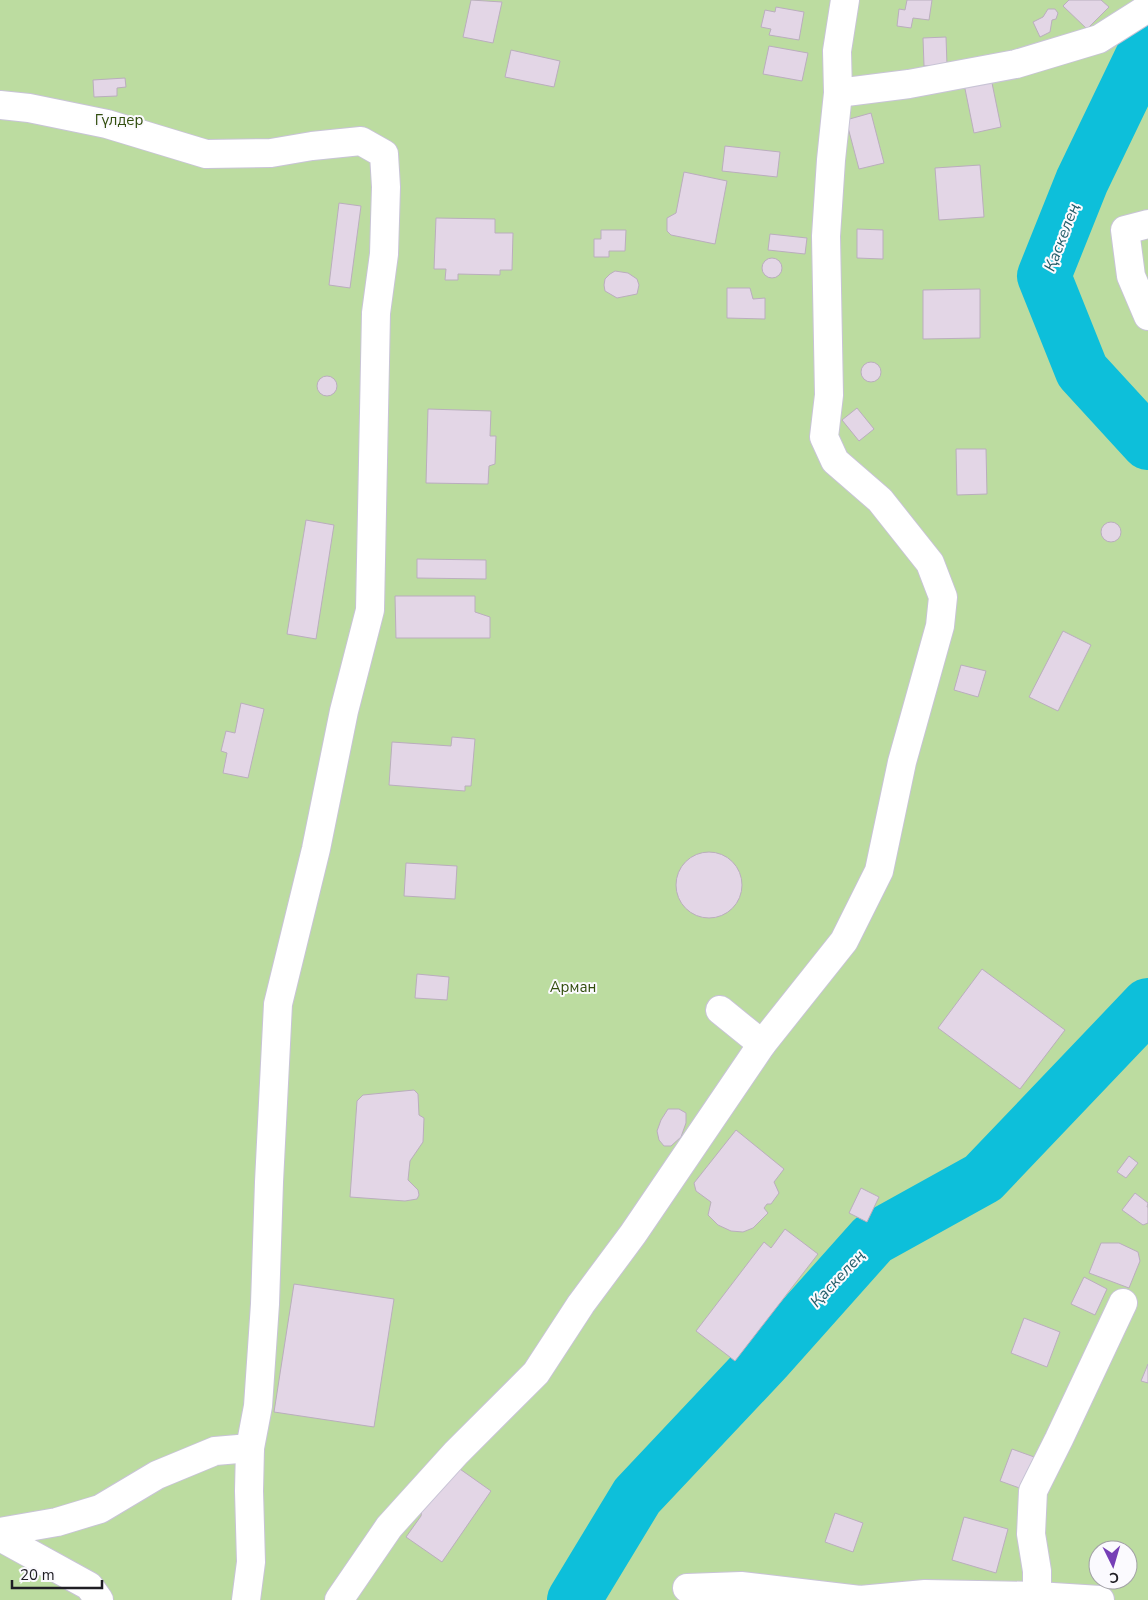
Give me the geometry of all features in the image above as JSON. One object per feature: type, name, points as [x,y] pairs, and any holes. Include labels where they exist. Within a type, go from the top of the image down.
[{"type":"street","points":[[339,1600],[388,1527],[456,1453],[536,1373],[581,1304],[633,1234],[762,1044],[844,941],[879,871],[902,762],[940,626],[943,597],[930,563],[880,500],[834,461],[824,437],[829,395],[826,236],[838,93],[837,51],[845,0]]},
{"type":"street","points":[[838,93],[909,84],[1016,64],[1099,39],[1148,8]]},
{"type":"street","points":[[0,105],[29,108],[107,124],[206,154],[270,153],[361,141],[384,154],[386,187],[384,254],[376,313],[370,610],[344,711],[316,849],[278,1004],[264,1313],[258,1406],[250,1448],[251,1562],[246,1600]]},
{"type":"street","points":[[1148,224],[1124,230],[1131,276],[1148,316]]},
{"type":"street","points":[[720,1010],[762,1044]]},
{"type":"street","points":[[1037,1596],[1037,1571],[1031,1534],[1033,1491],[1064,1430],[1123,1303]]},
{"type":"street","points":[[0,1532],[57,1522],[100,1509],[157,1475],[215,1451],[250,1448]]},
{"type":"street","points":[[0,1537],[89,1586],[99,1600]]},
{"type":"street","points":[[687,1588],[741,1586],[860,1600],[925,1594],[1037,1596],[1100,1600]]},
{"type":"green space","name":"Арман","points":[[0,0],[1148,0],[1148,1600],[0,1600]]},
{"type":"building","points":[[471,0],[502,2],[493,43],[463,37]]},
{"type":"building","points":[[907,0],[932,0],[929,20],[913,18],[911,28],[897,26],[899,9],[905,10]]},
{"type":"building","points":[[1069,0],[1101,0],[1109,7],[1087,29],[1063,6]]},
{"type":"building","points":[[776,7],[804,12],[799,40],[769,35],[771,29],[761,27],[765,10],[775,12]]},
{"type":"building","points":[[1048,9],[1055,9],[1058,13],[1056,19],[1052,20],[1050,32],[1040,37],[1033,22],[1043,17]]},
{"type":"building","points":[[946,37],[947,65],[924,66],[923,38]]},
{"type":"building","points":[[769,46],[808,53],[802,81],[763,74]]},
{"type":"building","points":[[511,50],[560,61],[554,87],[505,77]]},
{"type":"building","points":[[125,78],[126,87],[117,88],[117,96],[94,97],[93,80]]},
{"type":"building","points":[[991,78],[1001,127],[974,133],[964,84]]},
{"type":"building","points":[[871,113],[884,163],[859,169],[846,120]]},
{"type":"building","points":[[725,146],[780,152],[777,177],[722,171]]},
{"type":"building","points":[[980,165],[984,217],[939,220],[935,168]]},
{"type":"building","points":[[684,172],[727,181],[715,244],[671,235],[667,231],[667,218],[676,213]]},
{"type":"building","points":[[339,203],[361,206],[350,288],[329,285]]},
{"type":"building","points":[[436,218],[495,219],[495,233],[513,233],[512,270],[500,270],[500,275],[458,274],[458,280],[445,280],[446,269],[434,269]]},
{"type":"building","points":[[857,229],[883,230],[883,259],[857,258]]},
{"type":"building","points":[[601,230],[626,230],[625,251],[609,251],[609,257],[594,257],[594,239],[601,239]]},
{"type":"building","points":[[770,234],[807,238],[805,254],[768,250]]},
{"type":"building","points":[[772,258],[779,261],[782,268],[779,275],[772,278],[765,275],[762,268],[765,261]]},
{"type":"building","points":[[615,271],[628,273],[637,279],[639,285],[637,294],[617,298],[605,291],[605,279]]},
{"type":"building","points":[[727,288],[750,288],[753,299],[765,298],[765,319],[727,318]]},
{"type":"building","points":[[980,289],[980,338],[923,339],[923,290]]},
{"type":"building","points":[[871,362],[878,365],[881,372],[878,379],[871,382],[864,379],[861,372],[864,365]]},
{"type":"building","points":[[327,376],[334,379],[337,386],[334,393],[327,396],[320,393],[317,386],[320,379]]},
{"type":"building","points":[[857,408],[874,429],[859,441],[842,420]]},
{"type":"building","points":[[428,409],[491,411],[490,436],[496,436],[495,464],[489,466],[488,484],[426,483]]},
{"type":"building","points":[[956,449],[986,449],[987,494],[957,495]]},
{"type":"building","points":[[306,520],[334,525],[316,639],[287,634]]},
{"type":"building","points":[[1111,522],[1118,525],[1121,532],[1118,539],[1111,542],[1104,539],[1101,532],[1104,525]]},
{"type":"building","points":[[417,559],[486,560],[486,579],[417,578]]},
{"type":"building","points":[[395,596],[475,596],[475,612],[490,617],[490,638],[396,638]]},
{"type":"building","points":[[1063,631],[1091,645],[1058,711],[1029,697]]},
{"type":"building","points":[[961,665],[986,671],[978,697],[954,690]]},
{"type":"building","points":[[241,703],[264,709],[248,778],[223,773],[227,753],[221,751],[226,731],[235,733]]},
{"type":"building","points":[[452,737],[475,739],[471,786],[465,786],[465,791],[389,785],[392,742],[451,746]]},
{"type":"building","points":[[709,852],[721,855],[732,862],[739,873],[742,885],[739,897],[732,908],[721,915],[709,918],[697,915],[686,908],[679,897],[676,885],[679,873],[686,862],[697,855]]},
{"type":"building","points":[[406,863],[457,866],[455,899],[404,896]]},
{"type":"building","points":[[982,969],[1065,1030],[1020,1089],[938,1028]]},
{"type":"building","points":[[417,974],[449,977],[447,1000],[415,998]]},
{"type":"building","points":[[414,1090],[418,1094],[419,1115],[424,1118],[423,1142],[410,1161],[408,1180],[418,1190],[419,1195],[417,1199],[405,1201],[350,1197],[357,1101],[363,1095]]},
{"type":"building","points":[[668,1109],[679,1109],[686,1113],[686,1123],[681,1137],[671,1146],[664,1146],[659,1140],[657,1131]]},
{"type":"building","points":[[736,1130],[784,1169],[774,1182],[779,1193],[771,1204],[767,1204],[764,1208],[768,1213],[753,1228],[743,1232],[731,1231],[718,1225],[708,1215],[711,1202],[696,1191],[694,1183]]},
{"type":"building","points":[[1129,1156],[1138,1163],[1126,1178],[1117,1172]]},
{"type":"building","points":[[861,1188],[879,1197],[867,1222],[849,1213]]},
{"type":"building","points":[[1135,1193],[1148,1203],[1148,1223],[1143,1225],[1122,1210]]},
{"type":"building","points":[[785,1229],[818,1254],[735,1361],[696,1331],[764,1242],[771,1248]]},
{"type":"building","points":[[1101,1243],[1119,1243],[1138,1252],[1140,1261],[1129,1288],[1089,1273]]},
{"type":"building","points":[[1084,1277],[1107,1289],[1095,1315],[1071,1304]]},
{"type":"building","points":[[294,1284],[394,1299],[374,1427],[274,1412]]},
{"type":"building","points":[[1024,1318],[1060,1332],[1047,1367],[1011,1353]]},
{"type":"building","points":[[1148,1364],[1148,1383],[1141,1381]]},
{"type":"building","points":[[1012,1449],[1037,1458],[1025,1490],[1000,1481]]},
{"type":"building","points":[[450,1462],[491,1491],[442,1562],[406,1537],[421,1516],[422,1509]]},
{"type":"building","points":[[835,1513],[863,1523],[853,1552],[825,1542]]},
{"type":"building","points":[[964,1517],[1008,1529],[996,1573],[952,1560]]},
{"type":"waterway","name":"Қаскелең","points":[[1148,44],[1082,181],[1044,276],[1082,371],[1148,443]]},
{"type":"waterway","name":"Қаскелең","points":[[574,1600],[637,1496],[766,1359],[873,1239],[983,1178],[1148,1005]]},
{"type":"park label","name":"Гүлдер","points":[[119,120]]}]
